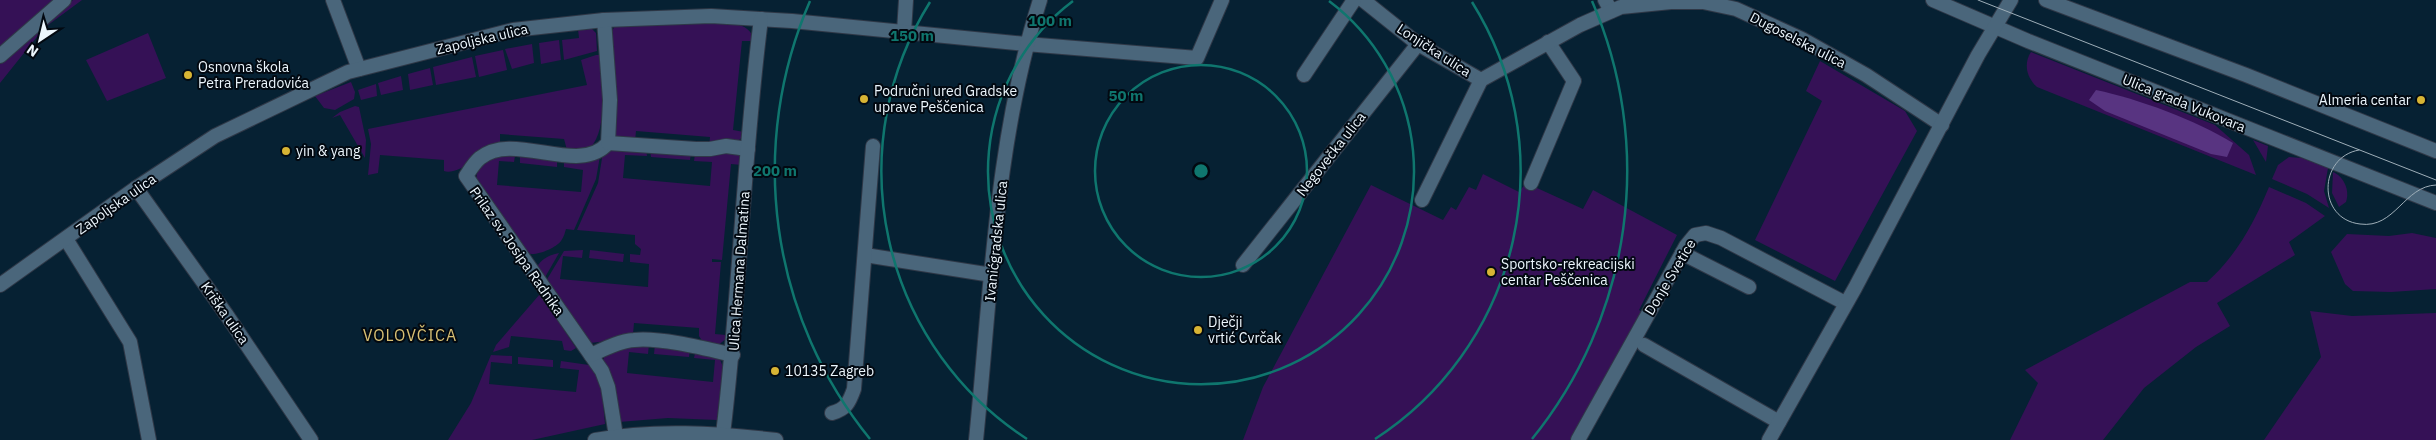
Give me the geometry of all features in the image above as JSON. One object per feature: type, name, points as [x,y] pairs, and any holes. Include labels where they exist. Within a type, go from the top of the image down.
[{"type":"street","points":[[0,56],[64,0]]},
{"type":"street","points":[[333,0],[359,69]]},
{"type":"street","points":[[904,32],[906,0]]},
{"type":"street","name":"Ivanićgradska ulica","points":[[976,440],[1007,141],[1026,44],[1040,0]]},
{"type":"street","points":[[1026,44],[1197,58],[1222,0]]},
{"type":"street","points":[[1304,75],[1354,0]]},
{"type":"street","name":"Lonjička ulica","points":[[1363,0],[1418,44],[1481,80]]},
{"type":"street","name":"Ulica grada Vukovara","points":[[1933,0],[2037,45],[2436,203]]},
{"type":"street","points":[[1769,440],[2011,0]]},
{"type":"street","points":[[2046,0],[2246,75],[2436,151]]},
{"type":"street","name":"Dugoselska ulica","points":[[1481,80],[1580,25],[1608,6],[1621,7],[1671,2],[1703,2],[1736,10],[1802,39],[1858,71],[1942,125]]},
{"type":"street","name":"Zapoljska ulica","points":[[0,285],[136,188],[215,136],[348,72],[513,30],[604,20],[711,16],[1026,44]]},
{"type":"street","name":"Ulica Hermana Dalmatina","points":[[723,434],[733,355],[748,148],[761,19]]},
{"type":"street","points":[[604,20],[610,100],[608,144],[696,150],[726,146],[748,148]]},
{"type":"street","points":[[1530,183],[1574,81],[1548,42]]},
{"type":"street","name":"Negovečka ulica","points":[[1243,265],[1418,44]]},
{"type":"street","points":[[1422,200],[1481,80]]},
{"type":"street","name":"Prilaz sv. Josipa Radnika","points":[[608,144],[596,153],[579,156],[502,148],[479,159],[466,176],[602,371],[608,387],[616,436]]},
{"type":"street","points":[[832,413],[843,410],[849,403],[854,389],[873,146]]},
{"type":"street","name":"Kriška ulica","points":[[136,188],[226,314],[311,440]]},
{"type":"street","name":"Donje Svetice","points":[[1578,440],[1682,253],[1695,235],[1706,233],[1720,238],[1845,303]]},
{"type":"street","points":[[66,239],[130,342],[148,440]]},
{"type":"street","points":[[1682,253],[1749,287]]},
{"type":"street","points":[[864,255],[992,275]]},
{"type":"street","points":[[591,356],[613,345],[635,339],[702,347],[733,355]]},
{"type":"street","points":[[1644,344],[1779,422]]},
{"type":"street","points":[[595,440],[616,436],[723,434],[776,440]]},
{"type":"shaded area","points":[[0,0],[57,0],[0,49]]},
{"type":"shaded area","points":[[73,0],[82,0],[44,28],[0,83],[0,63],[31,33]]},
{"type":"shaded area","points":[[681,22],[724,22],[744,27],[751,33],[753,41],[742,41],[733,130],[744,132],[742,137],[730,144],[709,147],[710,137],[636,131],[635,141],[618,138],[614,134],[612,31],[615,26]]},
{"type":"shaded area","points":[[591,28],[596,33],[597,51],[564,60],[562,40],[579,38],[578,29]]},
{"type":"shaded area","points":[[148,33],[166,78],[107,101],[86,60]]},
{"type":"shaded area","points":[[559,40],[561,60],[541,64],[539,43]]},
{"type":"shaded area","points":[[532,44],[534,63],[512,69],[505,49]]},
{"type":"shaded area","points":[[503,50],[507,70],[479,77],[475,56]]},
{"type":"shaded area","points":[[2031,52],[2215,125],[2249,155],[2256,175],[2037,87],[2027,71],[2027,61]]},
{"type":"shaded area","points":[[599,55],[602,117],[596,140],[590,148],[567,150],[564,139],[500,134],[500,143],[457,170],[444,171],[444,160],[380,155],[378,173],[368,175],[371,144],[368,129],[587,85],[581,60]]},
{"type":"shaded area","points":[[472,57],[476,77],[436,85],[433,67]]},
{"type":"shaded area","points":[[1820,61],[1905,111],[1917,131],[1835,281],[1755,240],[1822,101],[1806,91]]},
{"type":"shaded area","points":[[430,68],[433,85],[410,90],[408,74]]},
{"type":"shaded area","points":[[401,76],[403,90],[381,95],[378,83]]},
{"type":"shaded area","points":[[351,82],[355,92],[354,99],[335,110],[324,108],[315,96]]},
{"type":"shaded area","points":[[376,84],[377,96],[361,100],[358,90]]},
{"type":"shaded area","points":[[2096,90],[2166,111],[2218,134],[2233,143],[2227,157],[2211,154],[2105,111],[2089,100]]},
{"type":"shaded area","points":[[355,106],[359,107],[366,140],[365,158],[340,115],[332,118],[340,112]]},
{"type":"shaded area","points":[[2253,140],[2268,146],[2266,162]]},
{"type":"shaded area","points":[[646,149],[647,156],[625,155],[623,178],[710,186],[712,162],[694,161],[695,154],[723,151],[736,153],[740,156],[742,165],[731,164],[722,260],[712,259],[712,262],[721,262],[715,334],[726,335],[727,338],[717,346],[703,342],[699,336],[699,328],[634,323],[633,334],[616,340],[590,343],[546,281],[564,251],[583,250],[582,258],[563,256],[560,279],[648,287],[649,264],[630,262],[630,254],[640,255],[641,249],[635,244],[635,235],[577,230],[598,183],[603,152],[607,150]]},
{"type":"shaded area","points":[[650,150],[691,153],[690,160],[651,157]]},
{"type":"shaded area","points":[[495,155],[515,156],[514,162],[499,161],[497,185],[581,192],[583,170],[564,167],[564,160],[600,156],[596,179],[574,230],[566,229],[558,244],[540,253],[527,253],[476,180],[478,168]]},
{"type":"shaded area","points":[[520,157],[557,159],[557,167],[520,163]]},
{"type":"shaded area","points":[[2289,157],[2302,158],[2328,168],[2324,191],[2329,208],[2307,194],[2272,179],[2278,165]]},
{"type":"shaded area","points":[[2333,172],[2340,177],[2347,189],[2346,202],[2339,207],[2332,193]]},
{"type":"shaded area","name":"Sportsko-rekreacijski centar Peščenica","points":[[1483,174],[1519,192],[1526,183],[1583,209],[1593,190],[1677,235],[1639,310],[1643,313],[1572,440],[1243,440],[1263,387],[1371,185],[1443,220],[1451,207],[1456,210],[1469,187],[1476,190]]},
{"type":"shaded area","points":[[2269,187],[2306,203],[2325,216],[2289,242],[2295,255],[2217,303],[2230,326],[2196,347],[2144,388],[2103,440],[2010,440],[2038,383],[2025,370],[2190,282],[2207,282],[2218,272],[2244,238]]},
{"type":"shaded area","points":[[2412,233],[2436,238],[2436,289],[2391,292],[2353,291],[2345,284],[2331,252],[2347,234],[2389,236]]},
{"type":"shaded area","points":[[590,250],[624,254],[623,262],[589,258]]},
{"type":"shaded area","points":[[559,253],[544,279],[537,267],[546,257]]},
{"type":"shaded area","points":[[540,294],[576,348],[571,351],[564,350],[562,341],[511,336],[509,347],[493,352],[496,345]]},
{"type":"shaded area","points":[[2310,311],[2352,316],[2436,313],[2436,440],[2264,440],[2321,357]]},
{"type":"shaded area","points":[[649,344],[648,354],[629,352],[627,373],[713,382],[715,360],[694,358],[696,349],[719,357],[723,367],[717,420],[668,418],[619,422],[603,364],[604,356],[612,350]]},
{"type":"shaded area","points":[[655,344],[690,348],[689,357],[654,354]]},
{"type":"shaded area","points":[[491,355],[512,356],[512,364],[491,362],[489,384],[576,392],[579,370],[560,368],[561,361],[589,365],[601,382],[605,424],[532,440],[448,440],[471,403]]},
{"type":"shaded area","points":[[518,357],[553,360],[553,367],[518,364]]},
{"type":"tram line","points":[[1978,0],[2436,180]]},
{"type":"tram line","points":[[2359,150],[2346,155],[2336,164],[2330,175],[2328,188],[2330,200],[2336,211],[2346,220],[2360,224],[2372,224],[2391,214],[2416,192],[2425,187],[2436,185]]},
{"type":"place","name":"Osnovna škola Petra Preradovića","points":[[188,75]]},
{"type":"place","name":"Područni ured Gradske uprave Peščenica","points":[[864,99]]},
{"type":"place","name":"Almeria centar","points":[[2421,100]]},
{"type":"place","name":"yin & yang","points":[[286,151]]},
{"type":"place","name":"Sportsko-rekreacijski centar Peščenica","points":[[1491,272]]},
{"type":"place","name":"Dječji vrtić Cvrčak","points":[[1198,330]]},
{"type":"place","name":"10135 Zagreb","points":[[775,371]]},
{"type":"district","name":"VOLOVČICA","points":[[410,335]]}]
